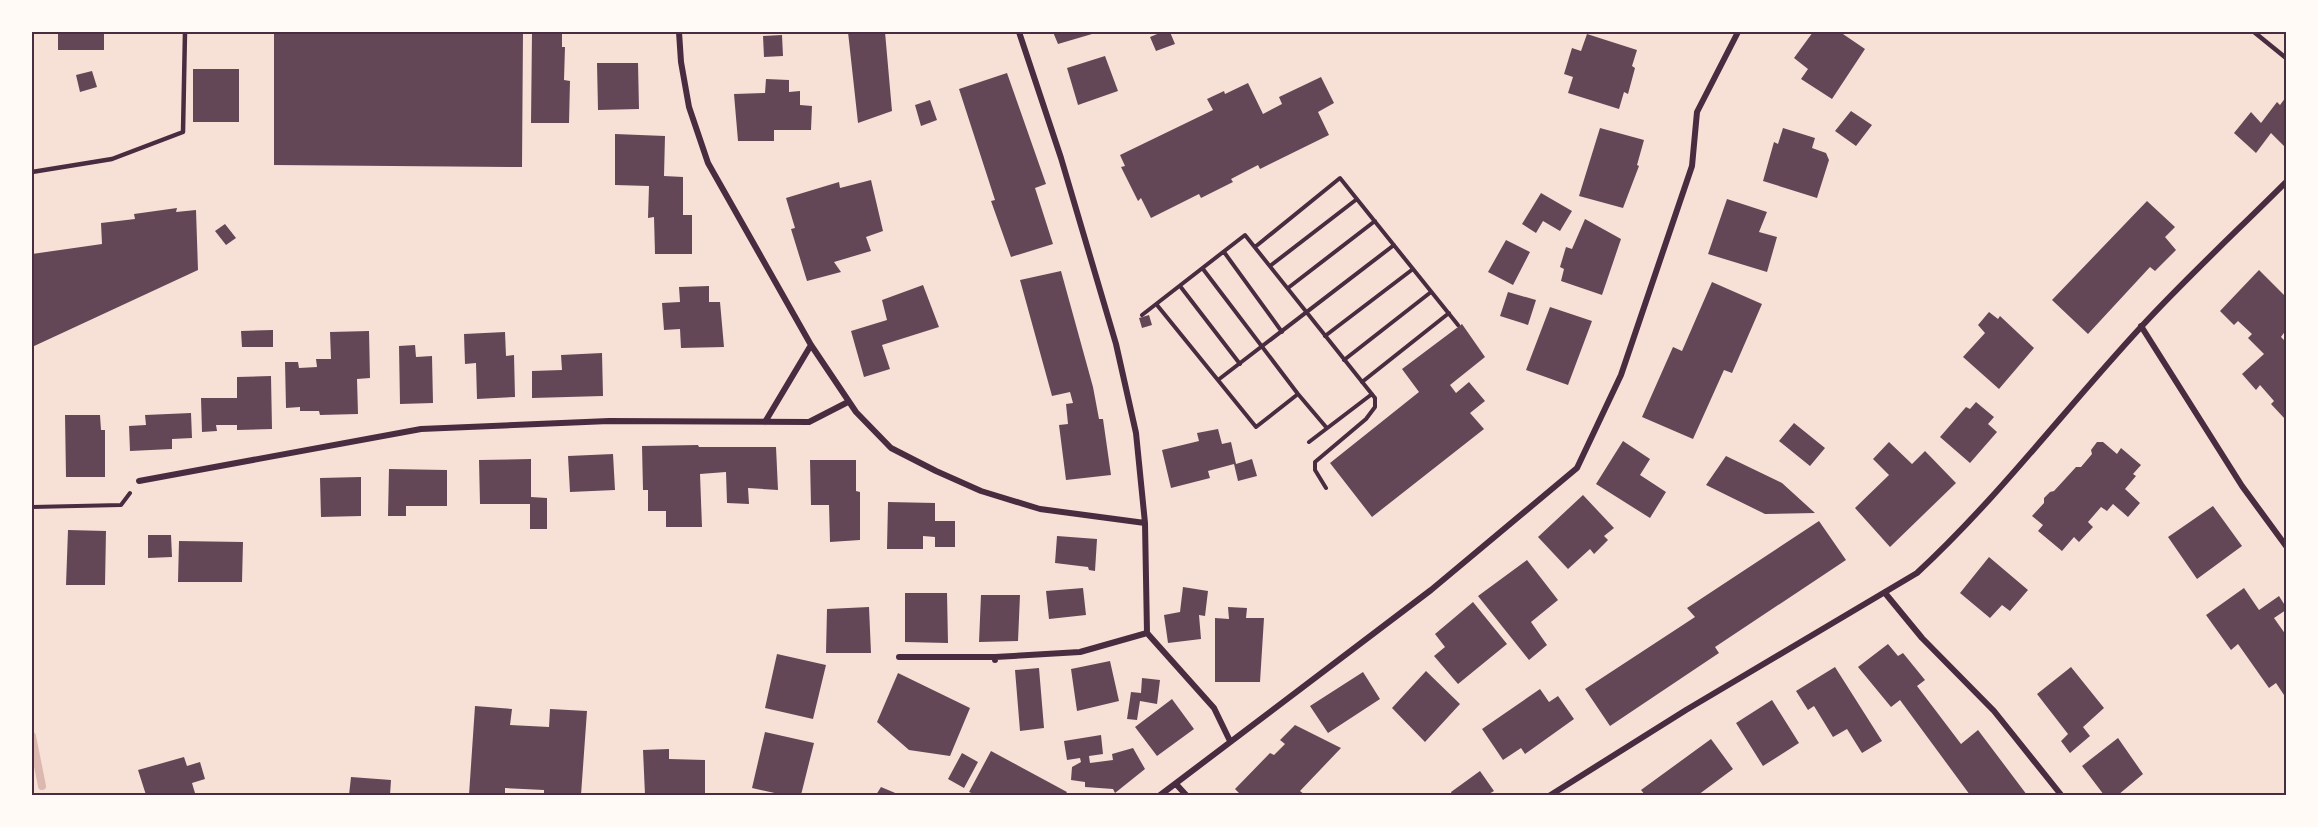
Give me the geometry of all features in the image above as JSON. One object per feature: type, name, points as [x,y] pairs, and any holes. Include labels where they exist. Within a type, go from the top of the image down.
[{"type":"street","points":[[679,32],[681,62],[689,107],[708,163],[811,345],[848,402],[891,448],[981,491],[1040,509],[1145,523]]},
{"type":"street","points":[[1019,32],[1061,158],[1116,344],[1136,434],[1145,523],[1147,633],[1214,708],[1230,741]]},
{"type":"street","points":[[1159,795],[1431,590],[1577,468],[1621,375],[1692,166],[1697,112],[1738,32]]},
{"type":"street","points":[[1549,795],[1686,710],[1917,573],[1945,547],[2073,406],[2141,326],[2286,182]]},
{"type":"street","points":[[2141,326],[2242,486],[2286,546]]},
{"type":"street","points":[[765,422],[811,345]]},
{"type":"street","points":[[140,481],[421,429],[609,421],[809,422],[848,402]]},
{"type":"street","points":[[1886,593],[1922,638],[1994,711],[2062,795]]},
{"type":"street","points":[[899,657],[995,659],[1080,652],[1147,633]]},
{"type":"street","points":[[1176,784],[1188,795]]},
{"type":"lane","points":[[32,172],[112,159],[183,132],[185,32]]},
{"type":"lane","points":[[2254,32],[2286,58]]},
{"type":"path","points":[[1255,247],[1340,178],[1458,325]]},
{"type":"path","points":[[1270,266],[1357,199]]},
{"type":"path","points":[[1288,288],[1375,221]]},
{"type":"path","points":[[1142,315],[1245,235],[1375,398],[1375,407],[1371,413],[1315,462],[1315,470],[1326,488]]},
{"type":"path","points":[[1218,380],[1394,245]]},
{"type":"path","points":[[1224,252],[1282,332]]},
{"type":"path","points":[[1203,268],[1326,428]]},
{"type":"path","points":[[1325,336],[1413,269]]},
{"type":"path","points":[[1180,286],[1240,364]]},
{"type":"path","points":[[1344,360],[1431,292]]},
{"type":"path","points":[[1156,305],[1256,427],[1299,394]]},
{"type":"path","points":[[1362,382],[1449,313]]},
{"type":"path","points":[[1309,442],[1372,394]]},
{"type":"path","points":[[32,507],[121,505],[140,481]]},
{"type":"building","points":[[58,32],[104,32],[104,50],[58,50]]},
{"type":"building","points":[[274,32],[523,32],[522,167],[274,165]]},
{"type":"building","points":[[532,32],[562,32],[562,47],[565,47],[564,80],[570,81],[569,123],[531,123]]},
{"type":"building","points":[[848,32],[885,32],[892,111],[858,123]]},
{"type":"building","points":[[1053,32],[1091,32],[1092,34],[1058,44]]},
{"type":"building","points":[[1162,32],[1170,32],[1175,44],[1156,51],[1150,37]]},
{"type":"building","points":[[1813,32],[1840,32],[1865,49],[1832,99],[1801,79],[1808,69],[1794,58]]},
{"type":"building","points":[[1587,34],[1637,50],[1628,94],[1624,92],[1619,109],[1568,93],[1573,77],[1564,74],[1572,48],[1581,51]]},
{"type":"building","points":[[782,35],[783,56],[764,57],[763,36]]},
{"type":"building","points":[[1105,56],[1118,91],[1078,105],[1067,68]]},
{"type":"building","points":[[597,63],[638,63],[639,109],[598,110]]},
{"type":"building","points":[[193,69],[239,69],[239,122],[193,122]]},
{"type":"building","points":[[92,71],[97,87],[80,92],[76,75]]},
{"type":"building","points":[[1007,73],[1046,184],[1035,188],[1053,244],[1011,257],[991,201],[995,200],[959,89]]},
{"type":"building","points":[[1321,77],[1334,103],[1318,112],[1329,135],[1260,169],[1258,165],[1231,179],[1233,182],[1201,198],[1199,194],[1151,218],[1141,198],[1138,201],[1121,167],[1125,166],[1120,155],[1213,110],[1207,99],[1224,91],[1225,94],[1248,83],[1263,114],[1282,104],[1279,97]]},
{"type":"building","points":[[766,79],[789,80],[789,92],[800,91],[800,105],[812,106],[811,130],[774,130],[774,141],[738,141],[734,94],[765,93]]},
{"type":"building","points":[[2286,97],[2286,148],[2271,133],[2256,153],[2234,133],[2251,112],[2261,123],[2277,102],[2280,105]]},
{"type":"building","points":[[930,100],[937,120],[921,126],[915,105]]},
{"type":"building","points":[[1851,111],[1872,125],[1856,146],[1835,131]]},
{"type":"building","points":[[1600,128],[1644,140],[1637,165],[1639,166],[1623,208],[1579,196]]},
{"type":"building","points":[[1783,128],[1815,138],[1812,148],[1826,153],[1829,160],[1817,198],[1763,181],[1774,142],[1778,144]]},
{"type":"building","points":[[615,134],[665,136],[664,176],[683,177],[683,215],[692,215],[692,254],[655,254],[654,217],[648,218],[649,186],[615,185]]},
{"type":"building","points":[[871,180],[883,231],[866,237],[871,251],[834,262],[841,272],[807,281],[791,229],[795,228],[786,198],[839,182],[840,188]]},
{"type":"building","points":[[1541,193],[1572,211],[1560,231],[1543,221],[1536,233],[1522,224]]},
{"type":"building","points":[[1727,199],[1767,212],[1759,232],[1777,237],[1767,272],[1708,254]]},
{"type":"building","points":[[2147,201],[2175,227],[2165,237],[2176,250],[2155,271],[2150,267],[2088,334],[2052,300]]},
{"type":"building","points":[[177,208],[176,212],[196,210],[198,270],[32,347],[32,254],[102,244],[101,223],[135,219],[134,214]]},
{"type":"building","points":[[1585,219],[1621,239],[1602,295],[1561,281],[1564,269],[1560,267],[1566,247],[1572,249]]},
{"type":"building","points":[[225,224],[236,238],[226,245],[215,231]]},
{"type":"building","points":[[1506,240],[1530,252],[1513,285],[1488,272]]},
{"type":"building","points":[[2259,270],[2286,297],[2286,330],[2281,337],[2286,342],[2285,419],[2271,404],[2274,401],[2260,385],[2256,390],[2242,374],[2264,354],[2248,338],[2252,334],[2238,321],[2234,325],[2220,311]]},
{"type":"building","points":[[1061,271],[1093,387],[1099,419],[1103,419],[1111,475],[1066,480],[1059,425],[1068,424],[1066,404],[1073,403],[1070,392],[1052,396],[1020,280]]},
{"type":"building","points":[[1712,282],[1762,304],[1732,373],[1724,370],[1693,439],[1642,417],[1673,347],[1682,351]]},
{"type":"building","points":[[923,285],[939,327],[882,345],[890,369],[864,377],[851,331],[887,320],[882,300]]},
{"type":"building","points":[[709,286],[709,302],[720,302],[724,347],[681,348],[680,329],[664,330],[662,303],[680,302],[679,287]]},
{"type":"building","points":[[1508,292],[1536,300],[1528,325],[1500,316]]},
{"type":"building","points":[[1550,307],[1592,321],[1568,385],[1526,370]]},
{"type":"building","points":[[1989,312],[1998,319],[2000,316],[2034,348],[1999,389],[1963,357],[1985,333],[1978,325]]},
{"type":"building","points":[[1149,315],[1152,325],[1142,328],[1139,318]]},
{"type":"building","points":[[1462,324],[1485,357],[1450,385],[1456,393],[1469,382],[1485,401],[1470,413],[1484,429],[1372,517],[1330,463],[1419,392],[1402,369]]},
{"type":"building","points":[[273,330],[273,347],[242,347],[241,331]]},
{"type":"building","points":[[369,331],[370,378],[357,379],[358,414],[320,415],[319,411],[300,411],[300,407],[286,408],[285,362],[298,362],[299,368],[317,367],[316,359],[331,359],[330,332]]},
{"type":"building","points":[[505,332],[506,356],[514,355],[515,397],[477,399],[476,363],[465,364],[464,334]]},
{"type":"building","points":[[415,345],[416,357],[432,356],[433,403],[400,404],[399,346]]},
{"type":"building","points":[[602,353],[603,396],[532,398],[532,371],[562,370],[561,355]]},
{"type":"building","points":[[271,376],[272,429],[237,430],[237,425],[216,425],[217,431],[202,432],[201,398],[237,398],[237,377]]},
{"type":"building","points":[[1976,402],[1994,417],[1988,424],[1997,432],[1970,463],[1940,437],[1966,407],[1970,409]]},
{"type":"building","points":[[191,413],[192,438],[172,439],[172,449],[130,451],[129,426],[146,425],[145,415]]},
{"type":"building","points":[[65,415],[100,415],[101,430],[105,430],[105,477],[66,477]]},
{"type":"building","points":[[1794,423],[1825,448],[1810,466],[1779,441]]},
{"type":"building","points":[[1218,429],[1222,444],[1231,442],[1236,464],[1252,459],[1257,476],[1238,481],[1234,464],[1208,471],[1210,478],[1171,488],[1162,450],[1199,441],[1197,433]]},
{"type":"building","points":[[1623,441],[1650,459],[1640,475],[1666,492],[1650,518],[1596,484]]},
{"type":"building","points":[[1889,442],[1912,464],[1925,451],[1956,483],[1890,547],[1855,508],[1889,475],[1873,459]]},
{"type":"building","points":[[2097,442],[2103,442],[2117,454],[2121,448],[2141,465],[2133,474],[2136,476],[2125,489],[2140,503],[2128,517],[2113,504],[2107,511],[2101,507],[2088,522],[2093,527],[2079,542],[2074,537],[2062,551],[2038,531],[2043,525],[2032,516],[2050,492],[2054,491],[2076,467],[2081,467],[2092,454],[2091,450]]},
{"type":"building","points":[[698,445],[699,447],[776,447],[778,490],[748,488],[749,504],[727,503],[726,472],[700,474],[702,527],[666,527],[666,511],[648,511],[648,490],[643,490],[642,446]]},
{"type":"building","points":[[613,454],[615,490],[570,492],[568,456]]},
{"type":"building","points":[[1726,456],[1782,483],[1815,513],[1765,514],[1706,485]]},
{"type":"building","points":[[531,459],[531,497],[547,498],[547,529],[530,529],[530,504],[480,504],[479,460]]},
{"type":"building","points":[[810,460],[856,460],[856,491],[860,492],[860,540],[830,542],[829,505],[811,505]]},
{"type":"building","points":[[389,469],[447,470],[447,506],[406,506],[406,516],[388,516]]},
{"type":"building","points":[[361,477],[361,516],[321,517],[320,478]]},
{"type":"building","points":[[1583,495],[1614,528],[1604,536],[1608,540],[1594,554],[1590,549],[1568,569],[1538,537]]},
{"type":"building","points":[[888,502],[935,503],[935,521],[955,521],[955,547],[935,547],[935,537],[923,536],[923,549],[887,549]]},
{"type":"building","points":[[2213,506],[2242,546],[2197,579],[2168,537]]},
{"type":"building","points":[[1819,521],[1846,560],[1715,647],[1719,653],[1610,726],[1585,689],[1695,617],[1687,608]]},
{"type":"building","points":[[68,530],[106,531],[105,585],[66,585]]},
{"type":"building","points":[[148,535],[171,535],[172,557],[148,558]]},
{"type":"building","points":[[1057,536],[1097,539],[1095,571],[1089,570],[1088,567],[1055,563]]},
{"type":"building","points":[[179,541],[243,542],[242,582],[178,582]]},
{"type":"building","points":[[1989,557],[2028,590],[2010,611],[2002,605],[1990,618],[1960,593]]},
{"type":"building","points":[[1527,560],[1558,600],[1531,622],[1547,645],[1529,660],[1478,596]]},
{"type":"building","points":[[1183,587],[1208,591],[1205,616],[1199,615],[1201,639],[1168,643],[1164,615],[1180,612]]},
{"type":"building","points":[[1083,588],[1086,615],[1049,619],[1046,591]]},
{"type":"building","points":[[2244,588],[2259,610],[2279,596],[2286,607],[2286,610],[2274,618],[2286,635],[2286,698],[2276,683],[2269,688],[2238,644],[2231,650],[2206,615]]},
{"type":"building","points":[[905,593],[947,593],[948,643],[905,642]]},
{"type":"building","points":[[981,595],[1020,595],[1018,641],[979,642]]},
{"type":"building","points":[[1473,602],[1507,644],[1458,684],[1434,656],[1445,647],[1435,634]]},
{"type":"building","points":[[869,607],[871,653],[826,653],[827,609]]},
{"type":"building","points":[[1228,607],[1247,608],[1246,618],[1264,618],[1260,682],[1215,682],[1215,618],[1229,619]]},
{"type":"building","points":[[1888,644],[1898,656],[1903,653],[1925,680],[1917,686],[1961,744],[1978,730],[2027,795],[1970,795],[1900,700],[1891,707],[1858,667]]},
{"type":"building","points":[[777,654],[826,665],[813,719],[765,708]]},
{"type":"building","points":[[1110,661],[1119,701],[1077,711],[1071,669]]},
{"type":"building","points":[[1835,667],[1882,741],[1862,753],[1847,729],[1833,737],[1814,706],[1808,710],[1796,691]]},
{"type":"building","points":[[2071,667],[2104,708],[2083,727],[2090,736],[2070,753],[2061,741],[2068,734],[2037,694]]},
{"type":"building","points":[[1039,668],[1044,728],[1020,731],[1015,670]]},
{"type":"building","points":[[1426,671],[1460,704],[1425,742],[1392,708]]},
{"type":"building","points":[[1363,672],[1380,699],[1328,733],[1310,706]]},
{"type":"building","points":[[898,673],[970,708],[950,756],[909,750],[877,722]]},
{"type":"building","points":[[1142,678],[1160,680],[1157,704],[1140,701],[1137,720],[1127,719],[1131,692],[1141,693]]},
{"type":"building","points":[[1540,689],[1549,702],[1558,696],[1574,719],[1525,754],[1521,748],[1503,760],[1482,729]]},
{"type":"building","points":[[1172,699],[1194,729],[1157,756],[1135,727]]},
{"type":"building","points":[[1772,700],[1799,743],[1763,766],[1736,723]]},
{"type":"building","points":[[475,706],[512,709],[510,725],[549,727],[550,709],[587,711],[581,795],[544,795],[544,790],[505,788],[505,795],[469,795]]},
{"type":"building","points":[[1295,725],[1341,748],[1300,791],[1305,795],[1241,795],[1235,789],[1270,753],[1274,755],[1285,744],[1280,740]]},
{"type":"building","points":[[765,732],[814,743],[801,795],[784,795],[752,788]]},
{"type":"building","points":[[1101,735],[1103,754],[1089,756],[1090,763],[1113,760],[1112,754],[1133,748],[1145,769],[1115,793],[1113,789],[1085,787],[1085,782],[1071,780],[1072,767],[1081,762],[1080,758],[1067,760],[1064,741]]},
{"type":"building","points":[[2118,738],[2143,774],[2118,795],[2104,795],[2082,766]]},
{"type":"building","points":[[1711,739],[1733,769],[1698,795],[1645,795],[1641,790]]},
{"type":"building","points":[[669,749],[669,759],[705,760],[705,795],[645,795],[643,750]]},
{"type":"building","points":[[991,751],[1067,792],[1065,795],[976,795],[969,792]]},
{"type":"building","points":[[962,753],[978,762],[964,788],[948,779]]},
{"type":"building","points":[[184,757],[187,766],[200,762],[205,779],[192,783],[195,793],[146,795],[138,770]]},
{"type":"building","points":[[1480,771],[1494,791],[1487,795],[1452,795],[1451,792]]},
{"type":"building","points":[[351,777],[391,780],[390,795],[349,795]]},
{"type":"building","points":[[881,787],[900,795],[876,795]]},
{"type":"waterway","points":[[32,736],[42,786]]}]
